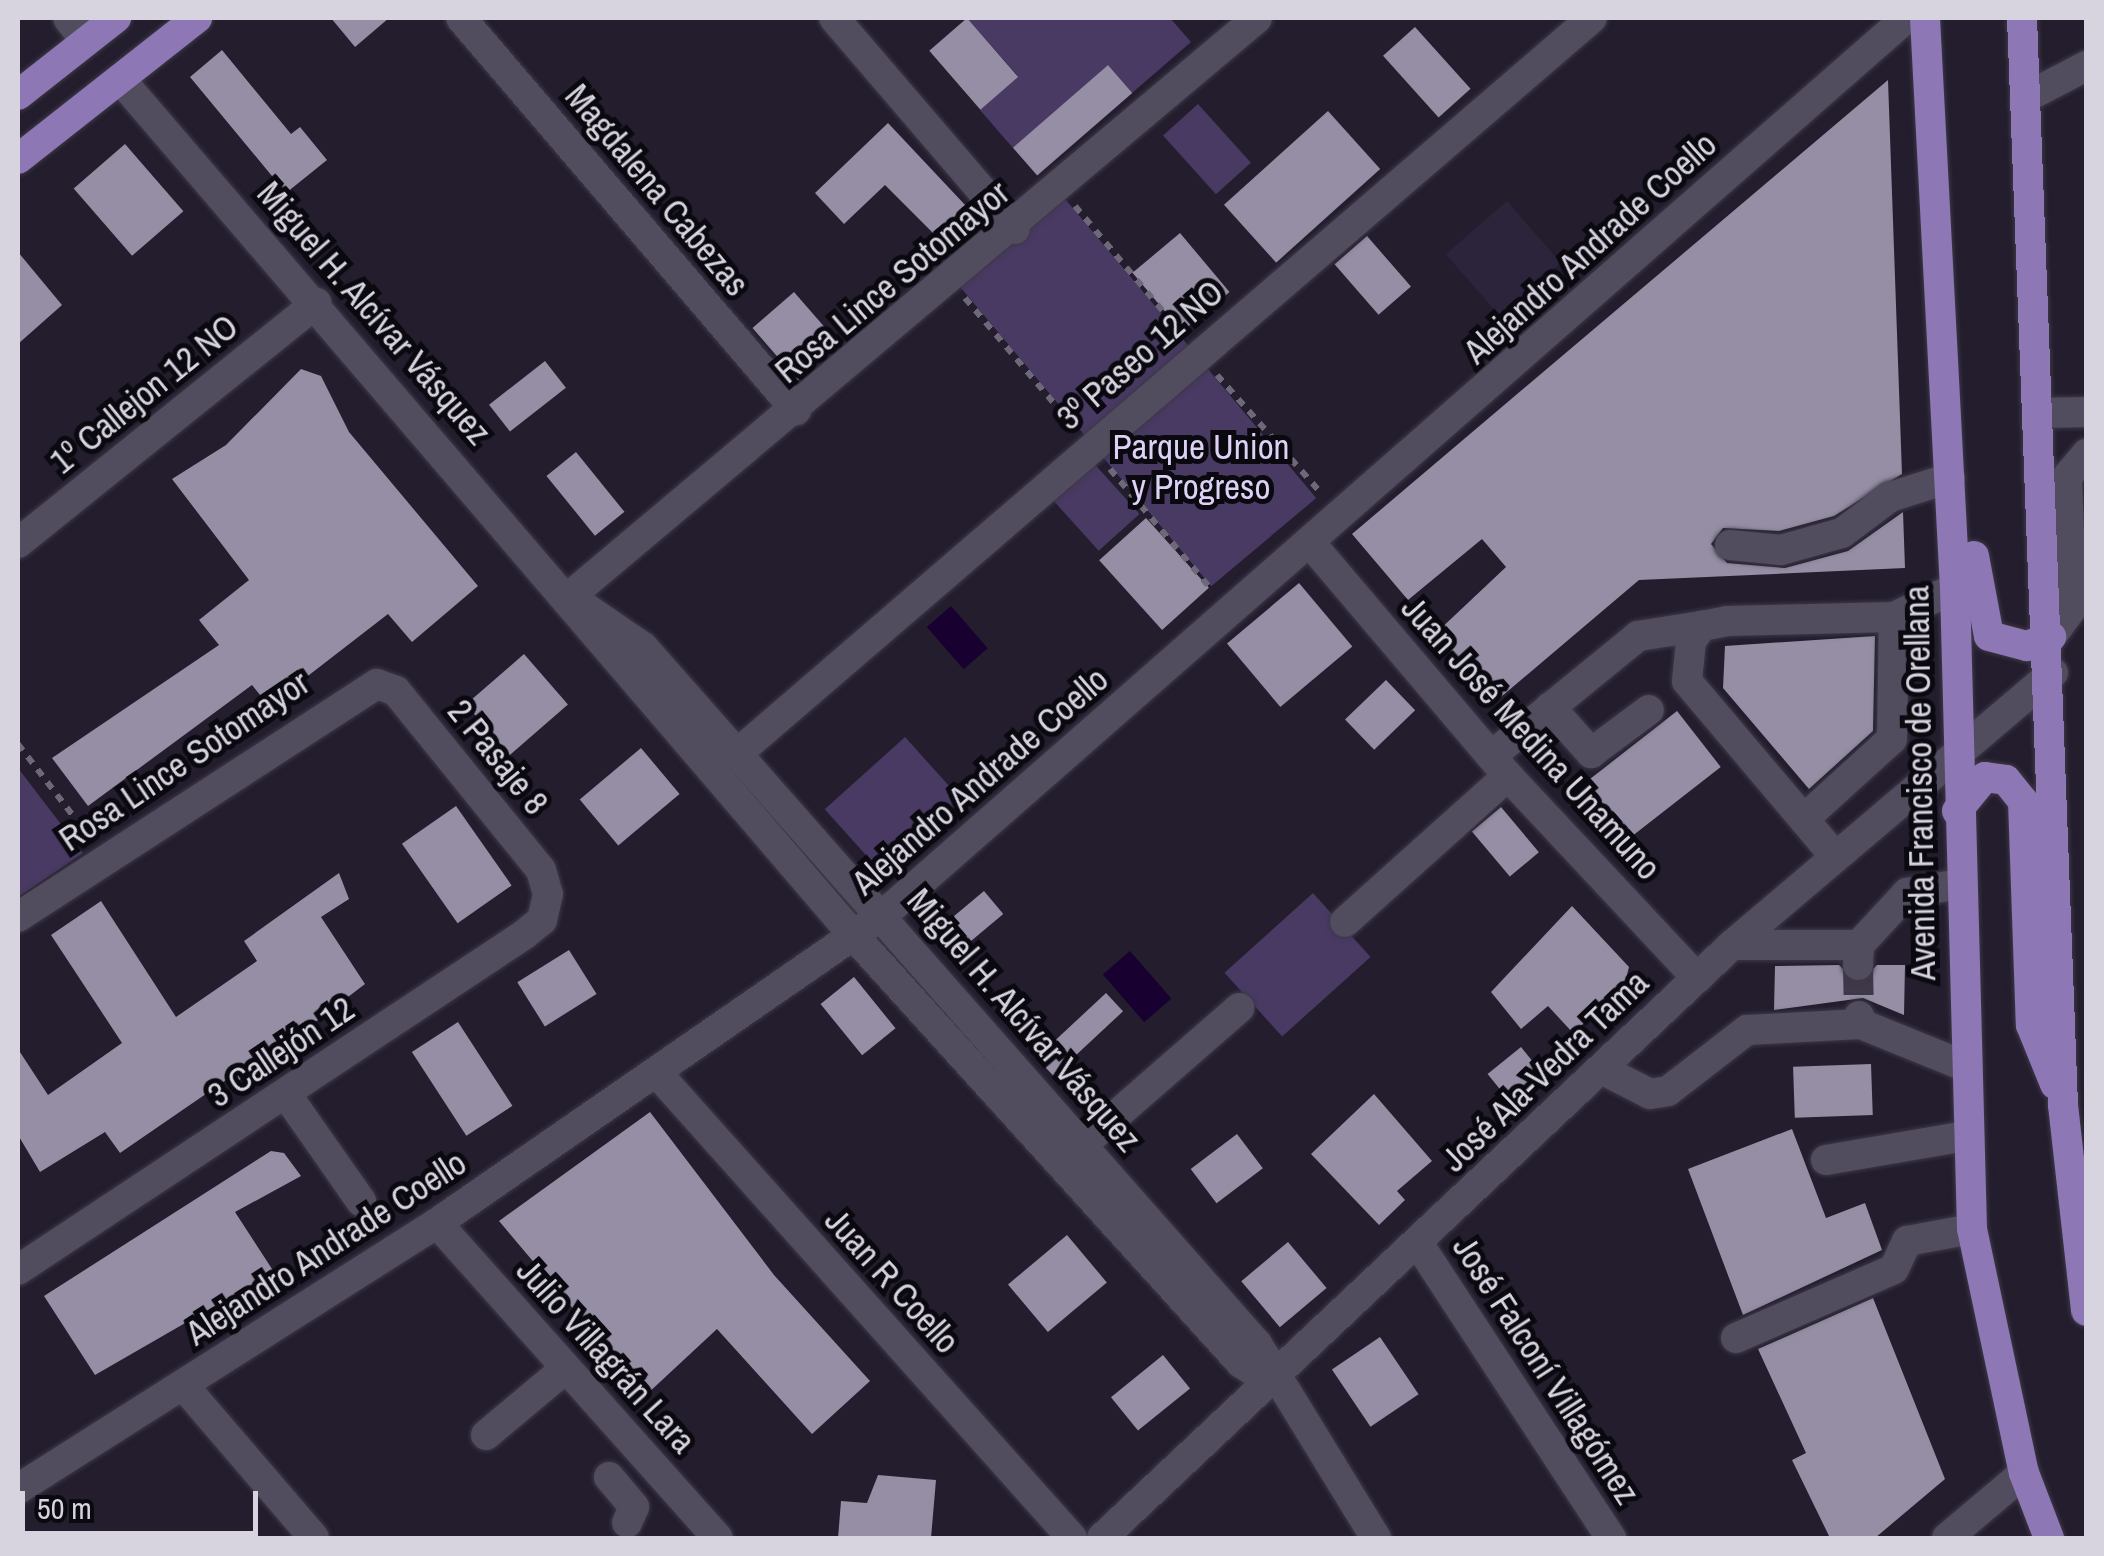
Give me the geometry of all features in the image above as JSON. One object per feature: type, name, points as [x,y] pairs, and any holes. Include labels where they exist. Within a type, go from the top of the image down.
[{"type":"main road","points":[[18,95],[77,29],[116,18]]},
{"type":"main road","points":[[18,160],[197,18]]},
{"type":"main road","name":"Avenida Francisco de Orellana","points":[[1925,18],[1955,588],[1962,1065],[1972,1229],[2024,1473],[2049,1538]]},
{"type":"main road","points":[[2022,18],[2053,673],[2063,1105],[2086,1312]]},
{"type":"main road","points":[[1944,331],[1966,408],[1979,619],[2006,643],[2050,637]]},
{"type":"main road","points":[[1956,811],[1985,777],[2006,780],[2023,801],[2031,1025],[2063,1105]]},
{"type":"street","name":"Magdalena Cabezas","points":[[462,18],[796,410]]},
{"type":"street","points":[[834,18],[1016,229]]},
{"type":"street","name":"Rosa Lince Sotomayor","points":[[569,597],[1016,229],[1257,18]]},
{"type":"street","name":"3º Paseo 12 NO","points":[[739,752],[1592,18]]},
{"type":"street","name":"Alejandro Andrade Coello","points":[[18,1489],[437,1223],[884,914],[1343,518],[1906,18]]},
{"type":"street","points":[[2025,98],[2086,66]]},
{"type":"street","name":"Miguel H. Alcívar Vásquez","points":[[120,78],[569,597],[612,663],[1241,1364],[1273,1382]]},
{"type":"street","name":"1º Callejon 12 NO","points":[[18,543],[318,303]]},
{"type":"street","points":[[2038,413],[2086,412]]},
{"type":"street","points":[[2050,637],[2072,608],[2066,477],[2086,454]]},
{"type":"street","points":[[1730,545],[1781,550],[1842,533],[1890,497],[1950,478]]},
{"type":"street","name":"Juan José Medina Unamuno","points":[[1312,545],[1499,766],[1697,978]]},
{"type":"street","points":[[1345,922],[1499,766],[1550,707],[1638,636],[1702,626],[1894,616],[1955,588]]},
{"type":"street","name":"Miguel H. Alcívar Vásquez","points":[[569,597],[643,647],[884,914],[1256,1344],[1273,1382],[1376,1538]]},
{"type":"street","points":[[1886,810],[1892,739],[1894,616]]},
{"type":"street","points":[[1688,681],[1684,666],[1702,626]]},
{"type":"street","points":[[1638,636],[1688,681],[1833,854]]},
{"type":"street","name":"José Ala-Vedra Tama","points":[[1102,1538],[1833,854],[2053,673]]},
{"type":"street","name":"Rosa Lince Sotomayor","points":[[18,917],[359,689],[396,691]]},
{"type":"street","name":"2 Pasaje 8","points":[[396,691],[541,870]]},
{"type":"street","points":[[1550,707],[1591,753],[1649,710]]},
{"type":"street","points":[[1804,819],[1892,739]]},
{"type":"street","name":"3 Callejón 12","points":[[18,1270],[542,920],[541,870]]},
{"type":"street","points":[[1732,946],[1858,955],[1908,893],[1959,884]]},
{"type":"street","points":[[1081,1146],[1240,1008]]},
{"type":"street","points":[[1601,1069],[1650,1094],[1668,1091],[1747,1030],[1860,1020],[1962,1065]]},
{"type":"street","name":"Juan R Coello","points":[[657,1073],[1072,1538]]},
{"type":"street","points":[[286,1094],[361,1201]]},
{"type":"street","points":[[1826,1160],[1966,1136]]},
{"type":"street","name":"Julio Villagrán Lara","points":[[437,1223],[718,1538]]},
{"type":"street","points":[[1736,1338],[1894,1269],[1906,1241],[1972,1229]]},
{"type":"street","name":"José Falconí Villagómez","points":[[1418,1244],[1611,1538]]},
{"type":"street","points":[[486,1436],[566,1368]]},
{"type":"street","points":[[183,1385],[314,1538]]},
{"type":"street","points":[[1947,1538],[2024,1473]]},
{"type":"street","points":[[609,1478],[634,1507],[627,1523]]},
{"type":"path","points":[[1062,190],[1343,518]]},
{"type":"path","points":[[951,282],[1232,614]]},
{"type":"path","points":[[18,744],[106,858]]},
{"type":"shaded area","points":[[1507,201],[1561,263],[1500,316],[1446,254]]},
{"type":"shaded area","points":[[951,606],[988,648],[964,669],[927,627]]},
{"type":"shaded area","points":[[1130,951],[1171,999],[1144,1022],[1103,975]]},
{"type":"green space","points":[[967,18],[1170,18],[1191,42],[1132,93],[1108,65],[1013,148],[980,110],[1018,76]]},
{"type":"green space","points":[[1198,104],[1251,163],[1216,194],[1163,135]]},
{"type":"green space","name":"Parque Union y Progreso","points":[[1061,194],[1316,498],[1211,586],[956,282]]},
{"type":"green space","points":[[1090,459],[1140,514],[1099,551],[1049,496]]},
{"type":"green space","points":[[905,737],[963,801],[882,873],[825,809]]},
{"type":"green space","points":[[18,768],[83,853],[18,897]]},
{"type":"green space","points":[[1313,893],[1371,957],[1282,1037],[1225,973]]},
{"type":"building","points":[[331,18],[389,18],[355,47]]},
{"type":"building","points":[[967,18],[1018,77],[980,110],[929,51]]},
{"type":"building","points":[[1415,27],[1471,89],[1439,117],[1383,56]]},
{"type":"building","points":[[222,50],[291,134],[300,127],[327,160],[286,193],[190,77]]},
{"type":"building","points":[[1108,65],[1132,93],[1037,176],[1013,148]]},
{"type":"building","points":[[1888,80],[1902,474],[1834,516],[1779,531],[1723,528],[1711,544],[1727,563],[1785,568],[1848,551],[1903,512],[1905,568],[1639,580],[1495,702],[1436,633],[1506,567],[1482,539],[1408,600],[1352,534]]},
{"type":"building","points":[[1328,111],[1380,169],[1276,263],[1224,205]]},
{"type":"building","points":[[888,123],[983,224],[951,251],[885,185],[844,224],[815,193]]},
{"type":"building","points":[[125,144],[183,211],[132,256],[74,189]]},
{"type":"building","points":[[1180,233],[1229,292],[1182,332],[1133,273]]},
{"type":"building","points":[[1367,236],[1411,287],[1379,315],[1335,264]]},
{"type":"building","points":[[18,252],[62,305],[18,344]]},
{"type":"building","points":[[794,292],[839,344],[798,380],[752,328]]},
{"type":"building","points":[[545,361],[566,388],[510,432],[489,405]]},
{"type":"building","points":[[301,369],[321,376],[349,432],[478,586],[412,642],[388,614],[269,706],[252,685],[88,806],[52,758],[219,645],[199,620],[249,580],[172,479],[226,445]]},
{"type":"building","points":[[576,452],[624,512],[595,536],[546,476]]},
{"type":"building","points":[[1146,518],[1209,588],[1162,630],[1099,560]]},
{"type":"building","points":[[1299,583],[1352,647],[1280,707],[1227,643]]},
{"type":"building","points":[[1875,636],[1873,731],[1809,789],[1723,688],[1725,646]]},
{"type":"building","points":[[524,654],[568,705],[510,755],[466,705]]},
{"type":"building","points":[[1386,680],[1415,710],[1374,750],[1345,720]]},
{"type":"building","points":[[1677,711],[1721,767],[1617,848],[1574,792]]},
{"type":"building","points":[[641,748],[680,794],[618,845],[580,799]]},
{"type":"building","points":[[456,806],[512,885],[458,923],[402,844]]},
{"type":"building","points":[[1501,807],[1539,852],[1510,877],[1472,831]]},
{"type":"building","points":[[339,873],[349,899],[321,917],[365,984],[237,1082],[232,1076],[120,1153],[105,1132],[40,1172],[18,1135],[18,1049],[48,1095],[122,1043],[51,935],[101,901],[176,1017],[257,961],[244,941]]},
{"type":"building","points":[[984,891],[1003,914],[956,954],[937,931]]},
{"type":"building","points":[[1572,906],[1629,967],[1624,987],[1573,1033],[1548,1006],[1521,1029],[1491,992]]},
{"type":"building","points":[[569,950],[597,994],[545,1026],[517,982]]},
{"type":"building","points":[[1839,965],[1858,984],[1877,965],[1905,965],[1904,1015],[1863,998],[1774,1010],[1775,966]]},
{"type":"building","points":[[854,977],[896,1028],[862,1055],[821,1004]]},
{"type":"building","points":[[1106,993],[1123,1011],[1054,1076],[1037,1058]]},
{"type":"building","points":[[458,1022],[512,1106],[466,1136],[412,1052]]},
{"type":"building","points":[[1521,1047],[1544,1075],[1510,1102],[1488,1074]]},
{"type":"building","points":[[1871,1064],[1873,1115],[1795,1118],[1793,1067]]},
{"type":"building","points":[[1374,1094],[1432,1161],[1397,1191],[1405,1200],[1379,1225],[1311,1154]]},
{"type":"building","points":[[650,1112],[774,1275],[870,1381],[812,1434],[717,1329],[646,1395],[499,1221]]},
{"type":"building","points":[[1792,1129],[1826,1218],[1865,1203],[1882,1250],[1743,1315],[1688,1169]]},
{"type":"building","points":[[1237,1134],[1263,1168],[1217,1203],[1191,1169]]},
{"type":"building","points":[[271,1151],[284,1153],[301,1176],[235,1212],[274,1272],[95,1375],[44,1296]]},
{"type":"building","points":[[1067,1235],[1107,1282],[1048,1332],[1008,1284]]},
{"type":"building","points":[[1288,1242],[1327,1288],[1280,1327],[1241,1281]]},
{"type":"building","points":[[1873,1298],[1945,1479],[1875,1538],[1830,1538],[1792,1460],[1806,1453],[1758,1349]]},
{"type":"building","points":[[1380,1337],[1419,1394],[1371,1427],[1332,1369]]},
{"type":"building","points":[[1163,1355],[1190,1388],[1138,1431],[1111,1397]]},
{"type":"building","points":[[878,1475],[936,1480],[931,1538],[838,1538],[841,1501],[867,1503]]},
{"type":"tunnel","points":[[1858,965],[1859,1016]]}]
